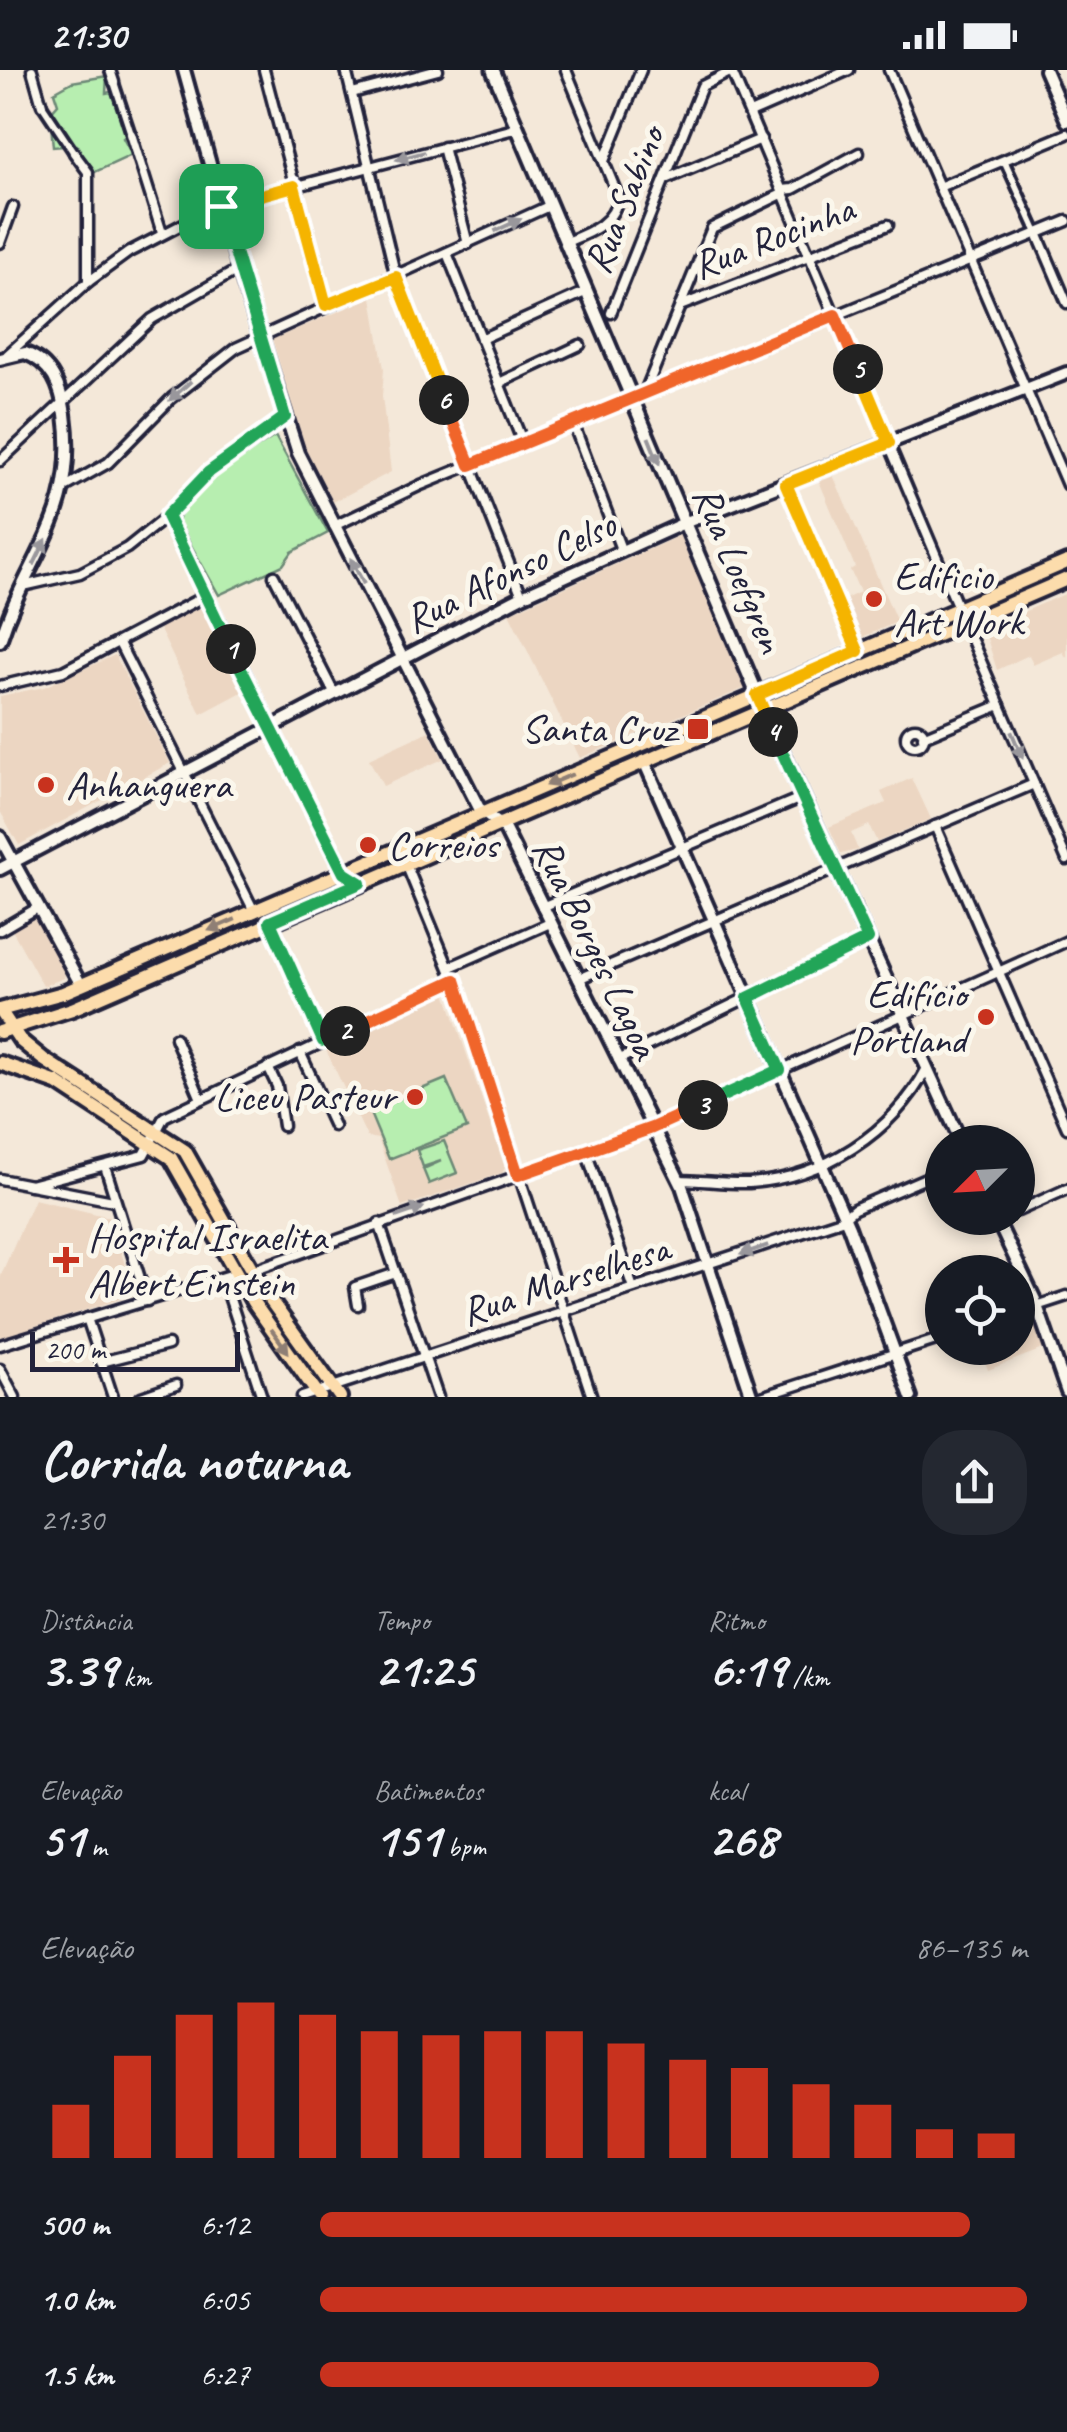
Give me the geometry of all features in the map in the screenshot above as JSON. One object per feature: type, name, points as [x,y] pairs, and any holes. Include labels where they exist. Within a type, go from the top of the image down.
[{"type":"main road","name":"Rua Loefgren","points":[[493,70],[624,378],[639,396],[684,523],[763,709]]},
{"type":"main road","points":[[336,1392],[253,1270],[191,1159],[155,1129],[20,1040],[16,1028],[0,1010],[82,985],[1067,562]]},
{"type":"main road","points":[[0,1032],[42,1021],[1067,579]]},
{"type":"main road","points":[[72,1008],[82,985]]},
{"type":"main road","points":[[38,1054],[35,1032],[42,1021]]},
{"type":"main road","points":[[0,1063],[52,1080],[151,1144],[179,1167],[238,1273],[319,1394]]},
{"type":"street","points":[[32,70],[42,105],[88,172],[88,282]]},
{"type":"street","points":[[110,70],[162,233]]},
{"type":"street","points":[[184,70],[286,421],[334,526],[484,812]]},
{"type":"street","points":[[264,70],[326,305]]},
{"type":"street","points":[[346,70],[396,277],[522,596]]},
{"type":"street","points":[[352,93],[438,70]]},
{"type":"street","points":[[566,70],[618,196],[616,210],[596,229],[566,242]]},
{"type":"street","points":[[732,70],[1067,860]]},
{"type":"street","name":"Rua Sabino","points":[[611,313],[702,86],[732,70]]},
{"type":"street","points":[[750,112],[850,70]]},
{"type":"street","points":[[888,70],[1067,485]]},
{"type":"street","points":[[1047,71],[1067,120]]},
{"type":"street","points":[[604,161],[638,72]]},
{"type":"street","points":[[4,357],[88,282],[162,233],[221,206],[518,128]]},
{"type":"street","points":[[940,187],[1067,134]]},
{"type":"street","points":[[666,179],[761,139]]},
{"type":"street","points":[[444,147],[468,244]]},
{"type":"street","points":[[639,396],[714,225],[793,189],[858,152]]},
{"type":"street","points":[[1004,160],[1067,303]]},
{"type":"street","points":[[67,486],[108,463],[206,368],[260,335],[551,205]]},
{"type":"street","points":[[0,243],[13,207]]},
{"type":"street","points":[[334,526],[470,465],[1067,221]]},
{"type":"street","name":"Rua Rocinha","points":[[680,306],[888,225]]},
{"type":"street","points":[[447,253],[523,443]]},
{"type":"street","points":[[0,460],[162,312],[239,268]]},
{"type":"street","points":[[482,339],[588,294]]},
{"type":"street","points":[[0,641],[67,486],[64,404],[50,370],[30,354],[25,337]]},
{"type":"street","points":[[498,383],[580,345]]},
{"type":"street","points":[[4,357],[30,354]]},
{"type":"street","name":"Rua Afonso Celso","points":[[0,869],[522,596],[684,523],[1067,374]]},
{"type":"street","points":[[23,586],[94,567],[167,516],[209,472],[286,421]]},
{"type":"street","points":[[573,423],[622,552]]},
{"type":"street","points":[[786,484],[858,651]]},
{"type":"street","points":[[167,516],[344,873],[360,883]]},
{"type":"street","points":[[274,576],[334,693]]},
{"type":"street","points":[[0,686],[51,675],[205,596]]},
{"type":"street","points":[[119,643],[254,911]]},
{"type":"street","points":[[924,737],[1000,705]]},
{"type":"street","name":"Rua Loefgren","points":[[763,709],[953,1125]]},
{"type":"street","points":[[644,761],[845,1216],[911,1397]]},
{"type":"street","points":[[578,980],[1034,784]]},
{"type":"street","points":[[542,908],[803,797]]},
{"type":"street","name":"Rua Borges Lagoa","points":[[484,812],[498,823],[678,1180],[752,1397]]},
{"type":"street","points":[[935,826],[1067,1128]]},
{"type":"street","points":[[0,836],[82,985]]},
{"type":"street","points":[[406,864],[455,980],[592,1397]]},
{"type":"street","points":[[0,930],[39,906]]},
{"type":"street","points":[[270,922],[323,1041]]},
{"type":"street","points":[[450,967],[550,923]]},
{"type":"street","points":[[618,1060],[868,939]]},
{"type":"street","points":[[253,1270],[652,1128],[1067,941]]},
{"type":"street","points":[[30,1186],[144,1154],[164,1117],[455,980]]},
{"type":"street","points":[[175,1038],[201,1099]]},
{"type":"street","points":[[300,1052],[334,1126]]},
{"type":"street","points":[[268,1067],[283,1126]]},
{"type":"street","points":[[678,1180],[764,1181],[822,1164],[884,1125],[927,1068]]},
{"type":"street","points":[[586,1152],[633,1288]]},
{"type":"street","points":[[106,1166],[113,1201],[147,1301]]},
{"type":"street","points":[[62,1176],[64,1194]]},
{"type":"street","points":[[0,1178],[113,1201]]},
{"type":"street","name":"Rua Marselhesa","points":[[302,1397],[336,1392],[424,1358],[708,1266],[845,1216],[925,1179]]},
{"type":"street","points":[[1035,1204],[1067,1190]]},
{"type":"street","points":[[379,1223],[438,1397]]},
{"type":"street","points":[[1006,1235],[1037,1306],[1067,1392]]},
{"type":"street","points":[[0,1345],[238,1273]]},
{"type":"street","points":[[358,1305],[356,1287],[396,1274]]},
{"type":"street","points":[[223,1278],[262,1397]]},
{"type":"street","points":[[1037,1306],[1067,1296]]},
{"type":"street","points":[[87,1318],[113,1397]]},
{"type":"street","points":[[761,1397],[925,1344]]},
{"type":"street","points":[[101,1362],[168,1345]]},
{"type":"street","points":[[0,1369],[15,1397]]},
{"type":"street","points":[[140,1397],[176,1385]]},
{"type":"shaded area","points":[[372,297],[384,369],[382,396],[391,472],[333,502],[310,462],[269,341]]},
{"type":"shaded area","points":[[833,475],[897,622],[858,639],[841,601],[860,592],[850,570],[855,567],[819,481]]},
{"type":"shaded area","points":[[681,535],[745,688],[580,758],[509,613]]},
{"type":"shaded area","points":[[1067,593],[1067,658],[1063,652],[1033,665],[1029,655],[997,670],[984,629]]},
{"type":"shaded area","points":[[200,606],[244,691],[201,714],[158,626]]},
{"type":"shaded area","points":[[115,655],[170,763],[19,845],[0,811],[0,696],[44,687]]},
{"type":"shaded area","points":[[429,731],[443,759],[383,786],[369,759]]},
{"type":"shaded area","points":[[912,778],[931,819],[877,842],[869,825],[851,833],[858,850],[841,854],[829,827],[886,803],[881,792]]},
{"type":"shaded area","points":[[34,915],[65,973],[64,978],[43,986],[11,928]]},
{"type":"shaded area","name":"Liceu Pasteur","points":[[446,993],[505,1168],[502,1173],[402,1207],[378,1139],[367,1137],[326,1050]]},
{"type":"shaded area","name":"Hospital Israelita Albert Einstein","points":[[34,1199],[109,1217],[135,1294],[0,1338],[0,1277]]},
{"type":"shaded area","points":[[1035,1322],[1045,1348],[1035,1352]]},
{"type":"green space","points":[[107,76],[106,93],[121,90],[133,130],[123,138],[132,155],[93,173],[77,145],[53,147],[50,113],[58,104],[54,92],[72,82]]},
{"type":"green space","points":[[275,436],[328,533],[292,552],[283,565],[219,595],[178,522],[182,510],[218,474]]},
{"type":"green space","points":[[446,1079],[467,1128],[389,1159],[369,1111]]},
{"type":"green space","points":[[444,1141],[457,1173],[429,1184],[423,1169],[441,1161],[423,1167],[417,1150]]},
{"type":"place","name":"Edificio Art Work","points":[[874,599]]},
{"type":"place","name":"Santa Cruz","points":[[698,729]]},
{"type":"place","name":"Anhanguera","points":[[46,785]]},
{"type":"place","name":"Correios","points":[[368,845]]},
{"type":"place","name":"Edifício Portland","points":[[986,1017]]},
{"type":"place","name":"Liceu Pasteur","points":[[415,1097]]},
{"type":"place","name":"Hospital Israelita Albert Einstein","points":[[66,1260]]},
{"type":"route","points":[[294,186],[326,305],[396,277],[470,465],[835,315],[889,443],[786,484],[858,651],[757,695],[868,939],[748,998],[780,1070],[652,1128],[518,1175],[455,980],[323,1041],[270,922],[360,883],[344,873],[167,516],[199,480],[285,417],[221,206],[294,186]]}]
